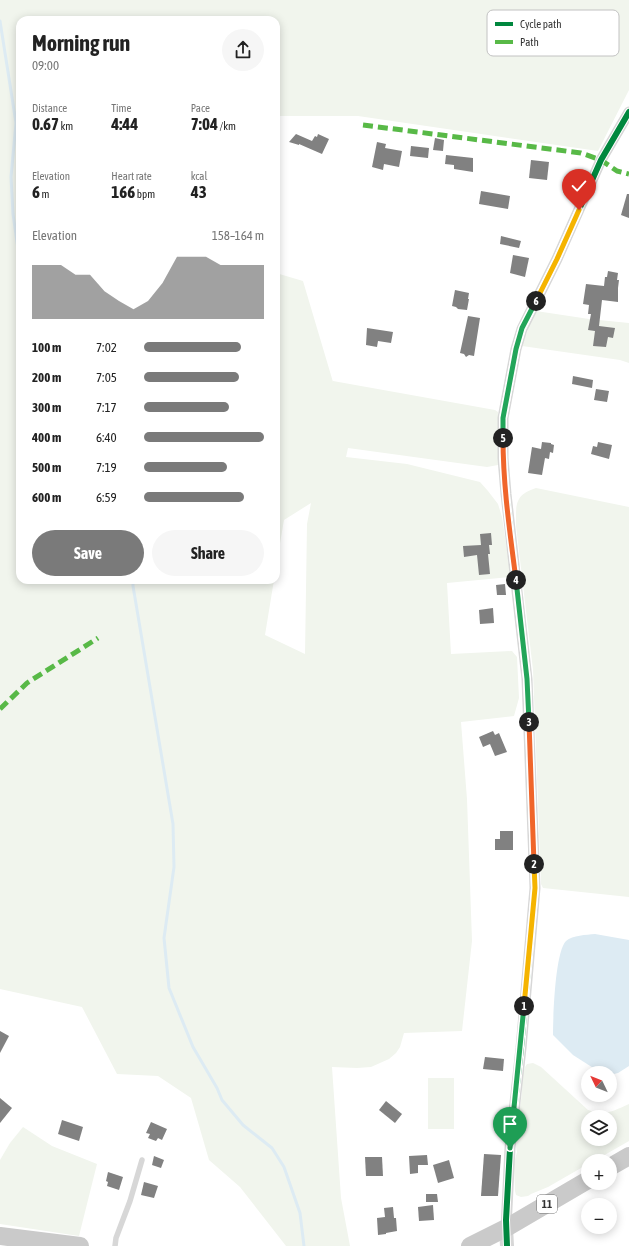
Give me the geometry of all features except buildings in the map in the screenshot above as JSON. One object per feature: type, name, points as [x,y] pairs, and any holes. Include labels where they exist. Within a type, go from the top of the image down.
[{"type":"main road","points":[[617,1163],[629,1156]]},
{"type":"main road","name":"11","points":[[470,1246],[506,1228],[581,1184]]},
{"type":"main road","points":[[0,1236],[80,1246]]},
{"type":"street","points":[[507,1246],[506,1228],[510,1148],[521,1048],[535,888],[527,679],[506,494],[503,458],[503,418],[516,349],[522,328],[557,259],[601,160],[629,112]]},
{"type":"lane","points":[[115,1246],[116,1238],[130,1201],[142,1160]]},
{"type":"shaded area","points":[[0,0],[629,0],[629,90],[598,151],[358,116],[280,116],[280,16],[16,16],[16,584],[273,584],[265,635],[305,654],[307,524],[311,503],[284,520],[280,544],[280,274],[303,281],[333,382],[495,410],[498,412],[498,465],[487,467],[348,448],[346,457],[407,464],[480,482],[498,504],[502,517],[511,577],[447,583],[451,654],[512,651],[517,657],[519,698],[514,716],[461,722],[467,799],[472,941],[462,1031],[404,1033],[400,1047],[389,1059],[371,1067],[332,1067],[341,1198],[350,1246],[286,1246],[240,1187],[209,1160],[191,1098],[158,1076],[117,1074],[82,1007],[0,989]]},
{"type":"shaded area","points":[[536,311],[629,323],[629,363],[620,360],[522,346]]},
{"type":"shaded area","points":[[536,488],[629,507],[629,897],[543,888],[541,884],[533,670],[516,526],[516,512],[520,498],[524,494]]},
{"type":"shaded area","points":[[595,934],[629,940],[629,1066],[618,1073],[617,1066],[590,1066],[573,1055],[553,1035],[555,986],[559,958],[566,941],[580,936]]},
{"type":"shaded area","points":[[533,1063],[541,1067],[588,1110],[581,1110],[581,1146],[617,1146],[616,1110],[629,1104],[629,1141],[606,1154],[581,1154],[581,1168],[548,1187],[528,1196],[521,1197],[516,1195],[515,1191],[514,1163],[517,1152],[517,1128],[522,1093],[522,1077],[527,1064]]},
{"type":"shaded area","points":[[428,1078],[454,1078],[454,1129],[428,1129]]},
{"type":"shaded area","points":[[23,1127],[52,1146],[97,1164],[79,1236],[0,1224],[0,1160],[10,1143]]},
{"type":"waterway","points":[[0,21],[16,123]]},
{"type":"waterway","points":[[16,123],[11,177],[16,235]]},
{"type":"waterway","points":[[133,584],[173,824],[174,867],[164,938],[169,988],[193,1047],[217,1088],[222,1100],[243,1125],[272,1148],[284,1167],[300,1213],[304,1246]]},
{"type":"marked path","points":[[363,125],[581,153],[601,160],[617,171],[629,174]]},
{"type":"marked path","points":[[0,709],[27,683],[98,638]]},
{"type":"cycle path","points":[[507,1246],[506,1220],[510,1148],[521,1048],[535,888],[527,679],[506,494],[503,458],[503,418],[516,349],[522,329],[557,259],[601,160],[629,112]]},
{"type":"route","points":[[510,1148],[521,1048],[535,888],[527,679],[506,494],[503,458],[503,418],[516,349],[522,328],[557,259],[579,210]]}]
